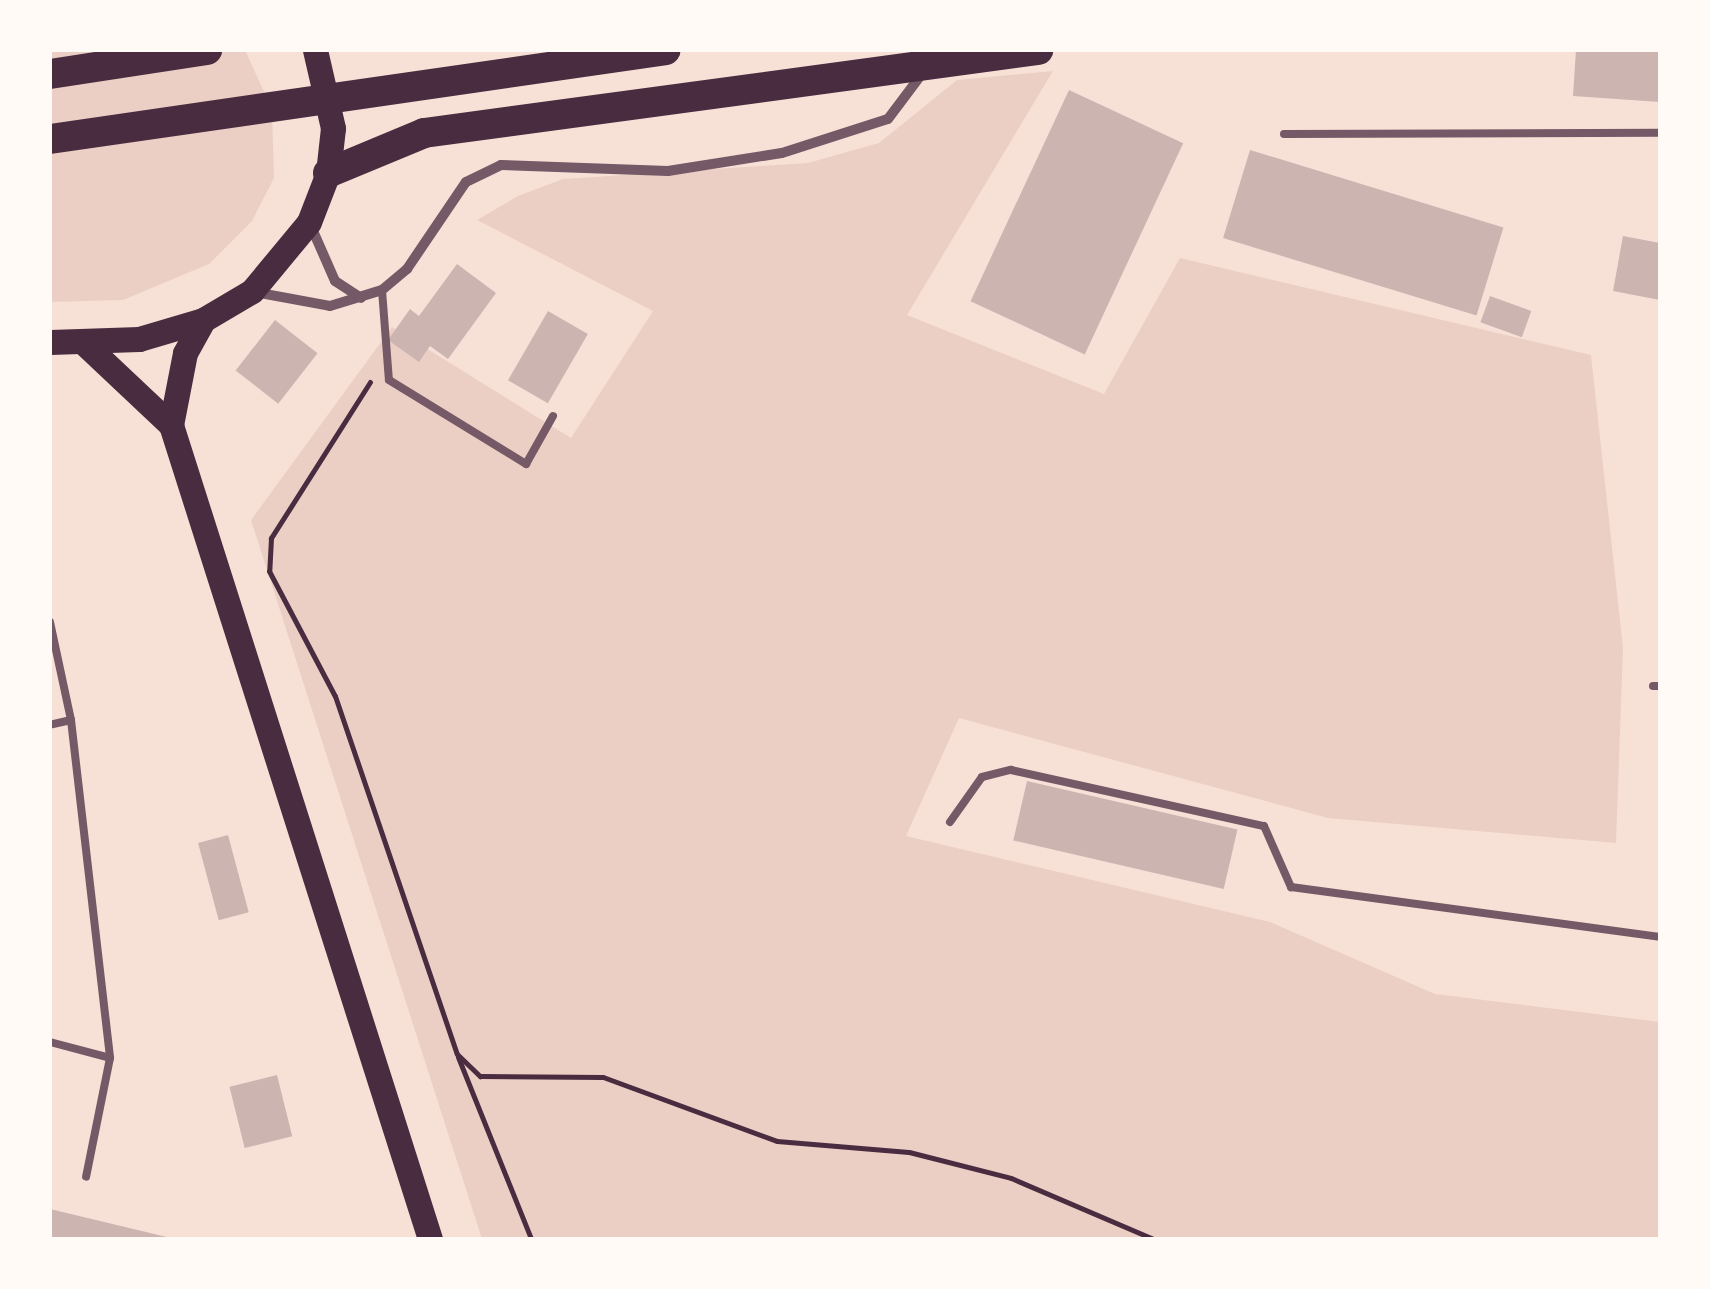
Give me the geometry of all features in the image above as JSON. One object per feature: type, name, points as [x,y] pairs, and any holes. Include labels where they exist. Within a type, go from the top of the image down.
[{"type":"highway","points":[[50,74],[208,50]]},
{"type":"highway","points":[[50,139],[666,50]]},
{"type":"highway","points":[[328,173],[424,133],[1038,50]]},
{"type":"main road","points":[[50,342],[86,345],[203,320],[252,291],[310,222],[328,173],[333,128],[315,50]]},
{"type":"main road","points":[[203,320],[180,370],[171,424],[430,1239]]},
{"type":"main road","points":[[86,345],[171,424]]},
{"type":"street","points":[[252,291],[330,306],[382,290],[466,182],[502,165],[668,171],[782,153],[888,119],[940,50]]},
{"type":"street","points":[[310,222],[335,281],[361,298]]},
{"type":"lane","points":[[1284,134],[1660,133]]},
{"type":"lane","points":[[382,290],[382,363],[389,380],[526,464],[553,416]]},
{"type":"lane","points":[[50,622],[71,720],[110,1058],[86,1177]]},
{"type":"lane","points":[[50,725],[71,720]]},
{"type":"lane","points":[[950,822],[982,777],[1012,770],[1264,826],[1291,887],[1660,937]]},
{"type":"lane","points":[[50,1042],[110,1058]]},
{"type":"path","points":[[382,363],[271,538],[269,570],[335,696],[457,1054],[531,1239]]},
{"type":"path","points":[[457,1054],[480,1076],[603,1077],[777,1141],[910,1152],[1011,1178],[1153,1239]]},
{"type":"shaded area","points":[[50,50],[245,50],[272,109],[274,178],[252,221],[209,264],[123,300],[50,302]]},
{"type":"shaded area","points":[[1053,71],[907,315],[1104,394],[1180,258],[1591,355],[1623,648],[1616,843],[1328,818],[959,718],[906,836],[1270,922],[1435,994],[1660,1022],[1660,1239],[482,1239],[251,520],[392,327],[571,438],[653,311],[477,220],[518,196],[563,179],[808,163],[879,143],[957,80]]},
{"type":"building","points":[[1576,50],[1660,50],[1660,102],[1573,96]]},
{"type":"building","points":[[1069,90],[1183,143],[1085,354],[971,301]]},
{"type":"building","points":[[1250,150],[1503,227],[1477,315],[1223,238]]},
{"type":"building","points":[[1623,236],[1660,243],[1660,300],[1613,291]]},
{"type":"building","points":[[457,264],[496,293],[448,359],[430,346],[419,362],[388,340],[410,309],[419,316]]},
{"type":"building","points":[[1490,296],[1531,311],[1522,337],[1480,322]]},
{"type":"building","points":[[548,311],[588,334],[548,403],[508,380]]},
{"type":"building","points":[[275,320],[318,353],[278,404],[236,370]]},
{"type":"building","points":[[1027,781],[1237,830],[1224,889],[1013,840]]},
{"type":"building","points":[[228,835],[249,912],[219,920],[198,843]]},
{"type":"building","points":[[277,1075],[292,1136],[245,1148],[229,1087]]},
{"type":"building","points":[[50,1209],[171,1238],[171,1239],[50,1239]]}]
